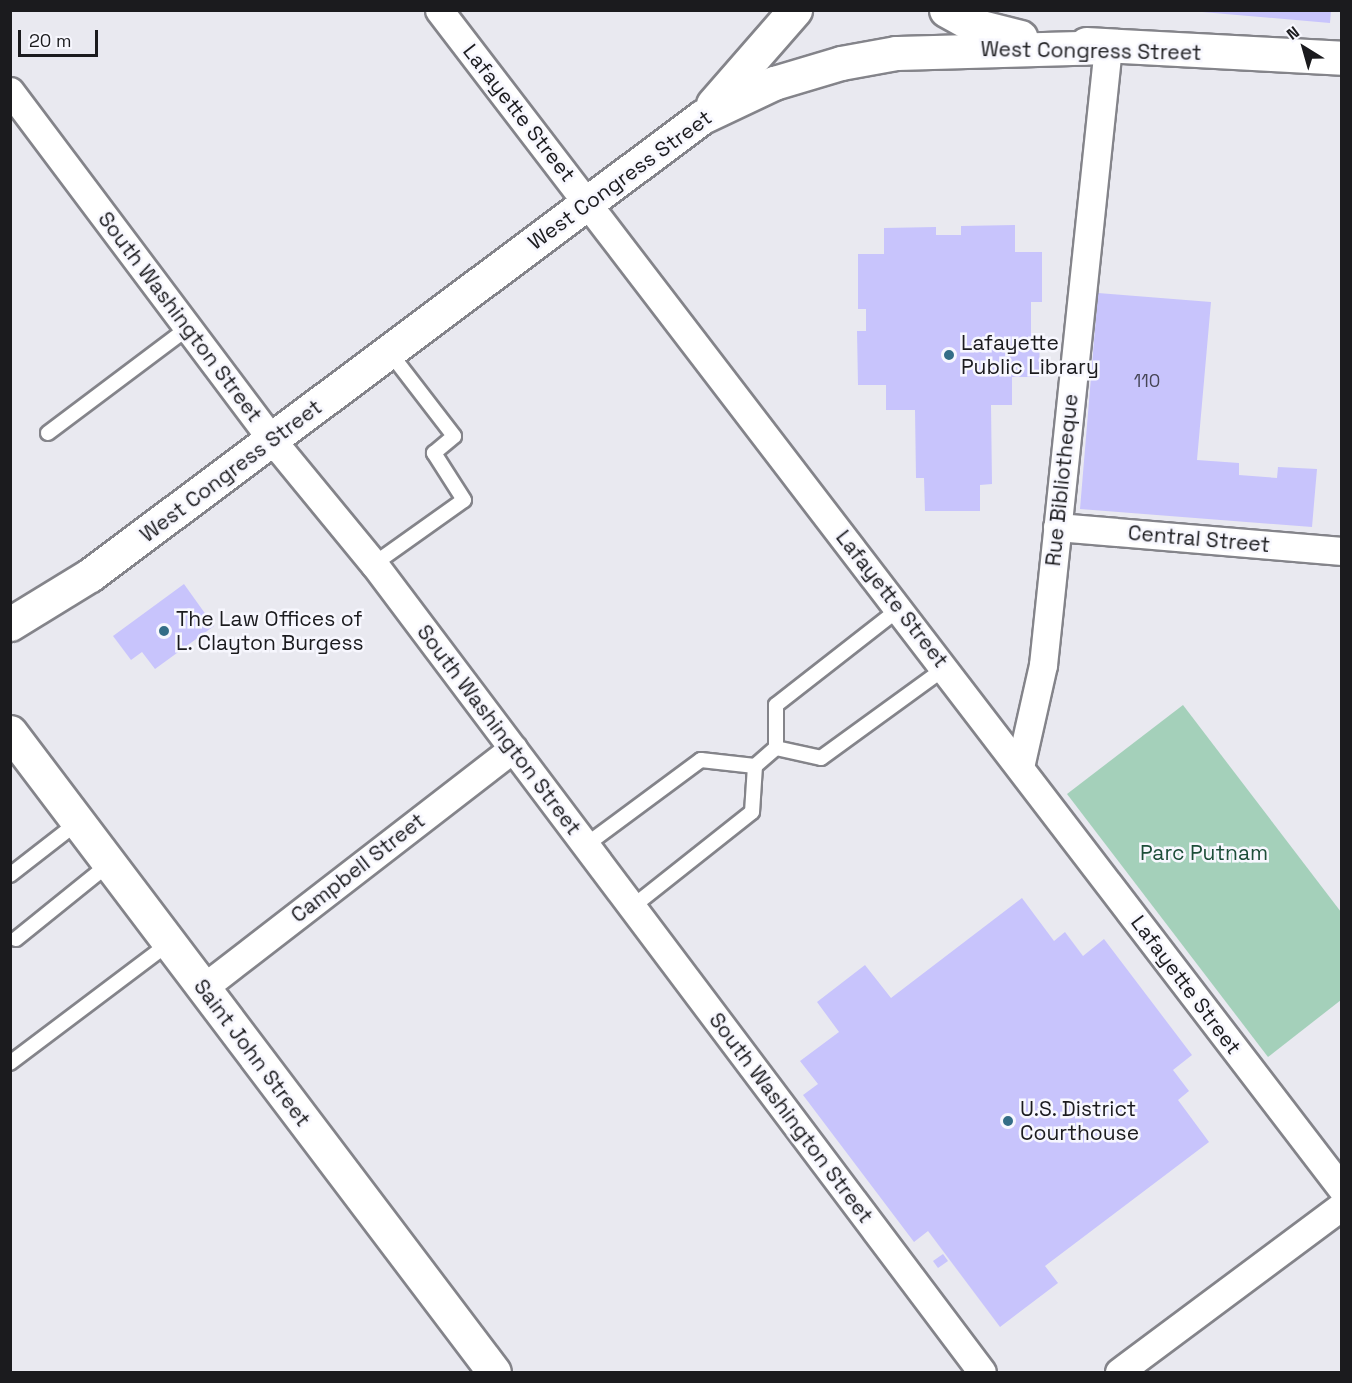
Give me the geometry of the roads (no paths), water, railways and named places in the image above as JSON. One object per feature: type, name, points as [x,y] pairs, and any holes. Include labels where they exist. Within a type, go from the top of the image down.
[{"type":"street","name":"Lafayette Street","points":[[439,10],[945,668],[1341,1189]]},
{"type":"street","points":[[702,117],[795,10]]},
{"type":"street","points":[[946,10],[1009,36],[1107,46]]},
{"type":"street","name":"West Congress Street","points":[[10,624],[90,575],[390,353],[702,117],[774,83],[841,63],[896,53],[1107,46],[1341,58]]},
{"type":"street","name":"Rue Bibliotheque","points":[[1020,767],[1043,666],[1107,46]]},
{"type":"street","name":"South Washington Street","points":[[10,91],[272,440],[374,564],[982,1372]]},
{"type":"street","name":"Central Street","points":[[1058,527],[1341,550]]},
{"type":"street","name":"Saint John Street","points":[[10,732],[494,1372]]},
{"type":"street","name":"Campbell Street","points":[[203,988],[513,748]]},
{"type":"street","points":[[1119,1372],[1341,1206]]},
{"type":"lane","points":[[48,433],[188,328]]},
{"type":"lane","points":[[374,564],[464,500],[435,453],[454,436],[390,353]]},
{"type":"lane","points":[[632,907],[752,812],[755,766],[776,748],[776,705],[899,609]]},
{"type":"lane","points":[[776,748],[821,758],[945,668]]},
{"type":"lane","points":[[586,845],[700,760],[755,766]]},
{"type":"lane","points":[[13,868],[78,822]]},
{"type":"lane","points":[[16,939],[109,864]]},
{"type":"lane","points":[[10,1063],[170,942]]},
{"type":"place","name":"Lafayette Public Library","points":[[949,355]]},
{"type":"place","name":"The Law Offices of L. Clayton Burgess","points":[[164,631]]},
{"type":"place","name":"U.S. District Courthouse","points":[[1008,1121]]},
{"type":"park label","name":"Parc Putnam","points":[[1204,853]]}]
